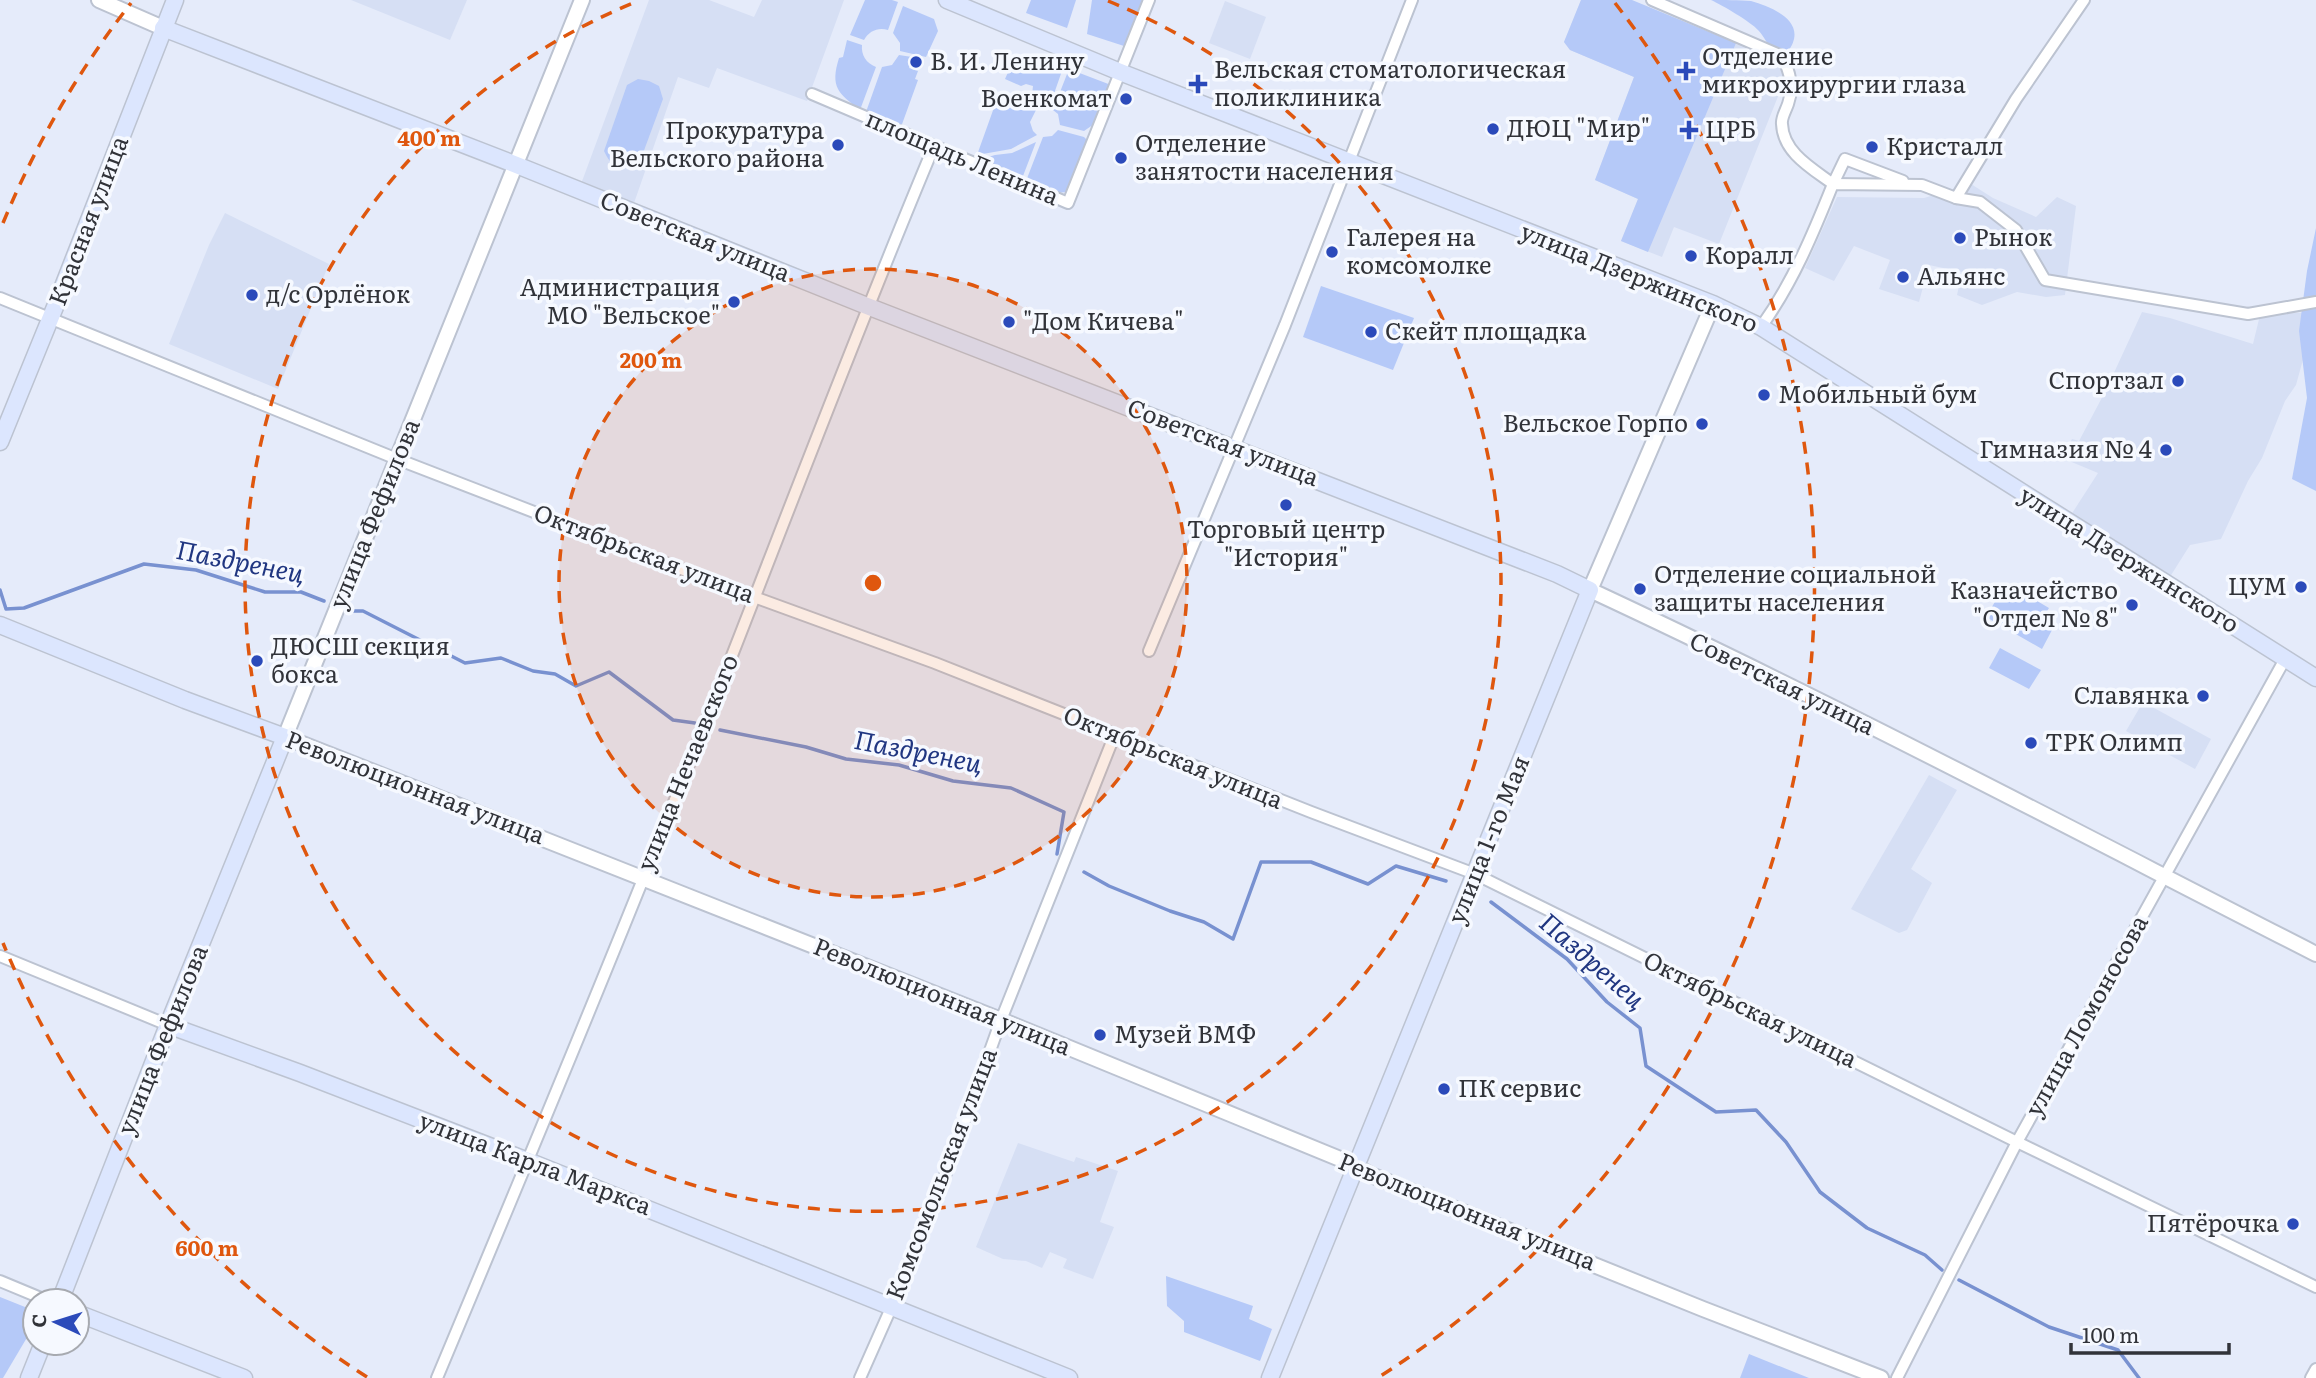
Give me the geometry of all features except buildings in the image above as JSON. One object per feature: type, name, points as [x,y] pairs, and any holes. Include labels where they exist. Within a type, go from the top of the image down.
[{"type":"main road","name":"Красная улица","points":[[0,442],[175,0]]},
{"type":"main road","name":"улица Дзержинского","points":[[947,0],[1120,72],[1713,304],[1761,327],[2316,678]]},
{"type":"main road","name":"Советская улица","points":[[163,28],[514,164],[867,306],[1557,574],[1590,590]]},
{"type":"main road","name":"улица 1-го Мая","points":[[1270,1378],[1590,590]]},
{"type":"main road","name":"Революционная улица","points":[[0,625],[285,737]]},
{"type":"main road","name":"улица Фефилова","points":[[65,1287],[285,737]]},
{"type":"main road","name":"улица Карла Маркса","points":[[168,1025],[528,1161],[1069,1378]]},
{"type":"main road","points":[[91,1318],[244,1378]]},
{"type":"main road","points":[[29,1378],[37,1357]]},
{"type":"street","name":"Советская улица","points":[[99,0],[163,28]]},
{"type":"street","name":"улица Фефилова","points":[[285,737],[582,0]]},
{"type":"street","name":"площадь Ленина","points":[[811,94],[1068,203],[1149,0]]},
{"type":"street","points":[[1149,651],[1235,448],[1412,0]]},
{"type":"street","points":[[1652,0],[1782,56],[1789,71],[1792,94],[1781,122],[1786,141],[1800,161],[1833,184],[1922,185],[1956,198],[1980,202],[2016,230],[2045,280],[2248,314],[2316,302]]},
{"type":"street","points":[[1956,198],[2016,99],[2084,0]]},
{"type":"street","name":"улица Нечаевского","points":[[437,1378],[570,1061],[755,597],[867,306],[934,146]]},
{"type":"street","points":[[1761,327],[1801,263],[1845,159],[1912,184]]},
{"type":"street","name":"Октябрьская улица","points":[[0,298],[397,459],[755,597],[935,663],[1475,874],[2316,1287]]},
{"type":"street","name":"улица 1-го Мая","points":[[1590,590],[1713,304]]},
{"type":"street","name":"Советская улица","points":[[1590,590],[1745,664],[2316,954]]},
{"type":"street","name":"улица Ломоносова","points":[[1897,1378],[2017,1142],[2285,659]]},
{"type":"street","name":"Комсомольская улица","points":[[860,1378],[948,1168],[1000,1020],[1115,734]]},
{"type":"street","name":"Революционная улица","points":[[285,737],[1000,1020],[1703,1309],[1881,1378]]},
{"type":"street","name":"улица Карла Маркса","points":[[0,956],[168,1025]]},
{"type":"street","points":[[0,1281],[21,1290]]},
{"type":"street","points":[[2311,1378],[2316,1369]]},
{"type":"shaded area","points":[[351,0],[467,0],[450,40]]},
{"type":"shaded area","points":[[649,0],[709,0],[754,17],[762,0],[844,0],[807,101],[717,68],[709,88],[678,77],[634,203],[581,184]]},
{"type":"shaded area","points":[[865,0],[898,2],[888,30],[874,31],[864,40],[850,35]]},
{"type":"shaded area","points":[[1031,0],[1076,0],[1067,28],[1026,13]]},
{"type":"shaded area","points":[[1092,0],[1142,0],[1124,46],[1087,34]]},
{"type":"shaded area","name":"ЦРБ","points":[[1581,0],[1631,0],[1779,62],[1785,79],[1719,244],[1674,227],[1662,257],[1621,241],[1638,199],[1595,180],[1634,77],[1570,50],[1564,42]]},
{"type":"shaded area","name":"ЦРБ","points":[[1581,0],[1632,0],[1736,43],[1648,252],[1621,241],[1638,199],[1595,180],[1634,77],[1570,50],[1564,42]]},
{"type":"shaded area","points":[[1711,0],[1751,1],[1787,18],[1794,33],[1787,53],[1769,46],[1754,27]]},
{"type":"shaded area","points":[[1225,1],[1266,17],[1250,59],[1209,43]]},
{"type":"shaded area","points":[[903,6],[934,19],[938,31],[926,57],[900,51],[900,43],[893,33]]},
{"type":"shaded area","points":[[847,40],[862,45],[865,58],[876,67],[860,110],[841,94],[836,83],[836,68],[839,58],[843,57]]},
{"type":"shaded area","points":[[899,55],[912,57],[909,68],[918,71],[915,79],[918,80],[901,127],[866,112],[882,67],[892,65]]},
{"type":"shaded area","points":[[1033,57],[1063,68],[1049,108],[1039,109],[1029,95],[1032,95],[1033,86],[1021,86],[1005,79],[1010,68]]},
{"type":"shaded area","points":[[1069,69],[1111,85],[1097,122],[1084,131],[1060,125],[1058,114],[1053,110]]},
{"type":"shaded area","points":[[638,79],[659,86],[663,99],[639,164],[622,168],[610,162],[604,151],[627,85]]},
{"type":"shaded area","points":[[1026,98],[1036,110],[1030,122],[1037,135],[1011,149],[977,155],[996,102],[1022,110]]},
{"type":"shaded area","points":[[1058,130],[1084,137],[1088,141],[1067,192],[1055,193],[1026,181],[1043,137],[1052,136]]},
{"type":"shaded area","points":[[1036,142],[1023,176],[978,160],[1012,153]]},
{"type":"shaded area","points":[[1971,184],[1993,198],[2036,217],[2057,197],[2076,206],[2065,295],[2046,297],[2017,292],[1982,305],[1957,295],[1962,272],[1929,265],[1919,302],[1879,289],[1890,260],[1854,246],[1834,281],[1805,268],[1837,197],[1924,198]]},
{"type":"shaded area","name":"д/с Орлёнок","points":[[225,213],[329,264],[278,389],[169,344],[209,245]]},
{"type":"shaded area","points":[[2316,228],[2316,491],[2292,479],[2307,398],[2299,331]]},
{"type":"shaded area","points":[[1321,286],[1414,318],[1393,370],[1303,337]]},
{"type":"shaded area","name":"Гимназия № 4","points":[[2142,312],[2253,344],[2260,315],[2316,312],[2296,385],[2285,401],[2262,458],[2248,481],[2221,539],[2190,545],[2168,580],[2069,518],[2098,473],[2062,458],[2072,439],[2079,441]]},
{"type":"shaded area","points":[[2006,583],[2049,608],[2040,623],[2052,630],[2042,649],[1986,617]]},
{"type":"shaded area","points":[[2000,648],[2041,670],[2029,689],[1989,668]]},
{"type":"shaded area","points":[[2143,702],[2211,739],[2195,769],[2126,731]]},
{"type":"shaded area","points":[[1929,775],[1957,790],[1911,869],[1932,883],[1907,930],[1899,933],[1851,909]]},
{"type":"shaded area","points":[[1018,1143],[1074,1162],[1076,1157],[1118,1171],[1100,1222],[1114,1227],[1093,1279],[1063,1268],[1067,1259],[1050,1252],[1042,1268],[1026,1261],[1003,1259],[976,1247]]},
{"type":"shaded area","points":[[1166,1276],[1253,1306],[1249,1319],[1272,1329],[1260,1361],[1184,1332],[1184,1321],[1167,1306]]},
{"type":"shaded area","points":[[0,1297],[21,1305],[21,1348],[3,1378],[0,1378]]},
{"type":"shaded area","points":[[1749,1354],[1809,1378],[1740,1378]]},
{"type":"waterway","name":"Паздренец","points":[[0,590],[6,609],[24,608],[144,564],[196,570],[265,592],[301,592],[324,601]]},
{"type":"waterway","name":"Паздренец","points":[[350,611],[363,611],[465,663],[501,658],[533,671],[555,674],[576,686],[609,672],[673,720],[695,723]]},
{"type":"waterway","name":"Паздренец","points":[[720,730],[806,747],[846,759],[899,765],[953,781],[1011,788],[1064,812],[1057,854]]},
{"type":"waterway","name":"Паздренец","points":[[1084,872],[1109,886],[1204,922],[1233,939],[1261,862],[1311,862],[1368,884],[1396,866],[1446,881]]},
{"type":"waterway","name":"Паздренец","points":[[1491,902],[1567,959],[1607,1002],[1640,1028],[1646,1066],[1716,1112],[1756,1110],[1786,1142],[1820,1192],[1867,1228],[1925,1255],[1942,1270]]},
{"type":"waterway","name":"Паздренец","points":[[1959,1280],[2049,1327],[2118,1350],[2139,1378]]},
{"type":"place","name":"В. И. Ленину","points":[[916,62]]},
{"type":"place","name":"Отделение микрохирургии глаза","points":[[1686,71]]},
{"type":"place","name":"Вельская стоматологическая поликлиника","points":[[1198,84]]},
{"type":"place","name":"Военкомат","points":[[1126,99]]},
{"type":"place","name":"ДЮЦ \"Мир\"","points":[[1493,129]]},
{"type":"place","name":"ЦРБ","points":[[1689,130]]},
{"type":"place","name":"Прокуратура Вельского района","points":[[838,145]]},
{"type":"place","name":"Кристалл","points":[[1872,147]]},
{"type":"place","name":"Отделение занятости населения","points":[[1121,158]]},
{"type":"place","name":"Рынок","points":[[1960,238]]},
{"type":"place","name":"Галерея на комсомолке","points":[[1332,252]]},
{"type":"place","name":"Коралл","points":[[1691,256]]},
{"type":"place","name":"Альянс","points":[[1903,277]]},
{"type":"place","name":"д/с Орлёнок","points":[[252,295]]},
{"type":"place","name":"Администрация МО \"Вельское\"","points":[[734,302]]},
{"type":"place","name":"\"Дом Кичева\"","points":[[1009,322]]},
{"type":"place","name":"Скейт площадка","points":[[1371,332]]},
{"type":"place","name":"Спортзал","points":[[2178,381]]},
{"type":"place","name":"Мобильный бум","points":[[1764,395]]},
{"type":"place","name":"Вельское Горпо","points":[[1702,424]]},
{"type":"place","name":"Гимназия № 4","points":[[2166,450]]},
{"type":"place","name":"Торговый центр \"История\"","points":[[1286,505]]},
{"type":"place","name":"ЦУМ","points":[[2301,587]]},
{"type":"place","name":"Отделение социальной защиты населения","points":[[1640,589]]},
{"type":"place","name":"Казначейство \"Отдел № 8\"","points":[[2132,605]]},
{"type":"place","name":"ДЮСШ секция бокса","points":[[257,661]]},
{"type":"place","name":"Славянка","points":[[2203,696]]},
{"type":"place","name":"ТРК Олимп","points":[[2031,743]]},
{"type":"place","name":"Музей ВМФ","points":[[1100,1035]]},
{"type":"place","name":"ПК сервис","points":[[1444,1089]]},
{"type":"place","name":"Пятёрочка","points":[[2293,1224]]}]
